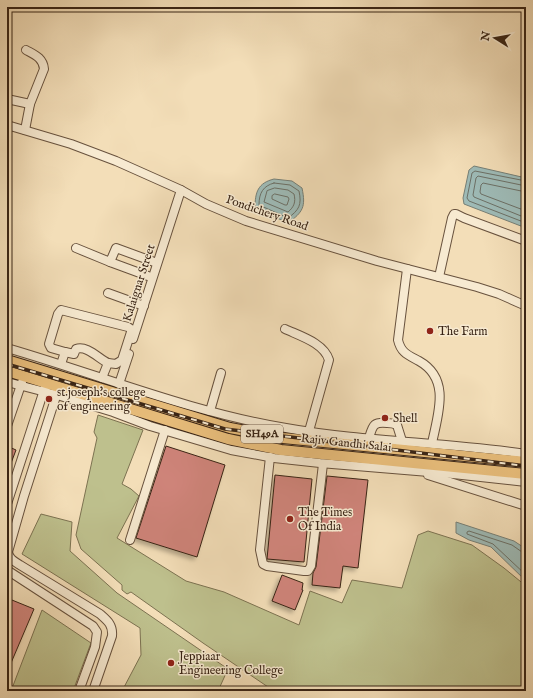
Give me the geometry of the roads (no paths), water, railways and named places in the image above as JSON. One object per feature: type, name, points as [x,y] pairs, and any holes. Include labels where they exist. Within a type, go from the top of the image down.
[{"type":"main road","name":"Rajiv Gandhi Salai","points":[[7,360],[90,384],[230,428],[283,438],[526,462]]},
{"type":"main road","name":"Rajiv Gandhi Salai","points":[[7,371],[24,375],[45,387],[58,391],[86,395],[228,439],[281,450],[464,471],[526,474]]},
{"type":"main road","points":[[86,395],[90,384]]},
{"type":"street","points":[[25,130],[30,104],[44,70],[43,63],[40,58],[26,50]]},
{"type":"street","points":[[7,99],[30,104]]},
{"type":"street","name":"Pondichery Road","points":[[7,125],[71,144],[116,161],[181,190],[206,204],[246,220],[407,270],[439,277],[499,294],[526,306]]},
{"type":"street","name":"Kalaignar Street","points":[[119,384],[181,190]]},
{"type":"street","points":[[439,277],[454,214],[526,241]]},
{"type":"street","points":[[76,248],[148,276]]},
{"type":"street","points":[[110,262],[116,248],[157,263]]},
{"type":"street","points":[[407,270],[398,340],[400,348],[406,354],[431,370],[440,389],[432,443]]},
{"type":"street","points":[[108,293],[144,306]]},
{"type":"street","points":[[63,310],[128,327],[131,332],[122,360],[116,364],[108,363],[99,359],[93,352],[79,348],[76,349],[74,354],[65,352],[51,348],[49,344],[58,314],[63,310]]},
{"type":"street","points":[[285,328],[322,347],[327,353],[329,360],[309,431]]},
{"type":"street","points":[[7,348],[225,416],[279,427],[309,431],[369,438],[490,448],[526,454]]},
{"type":"street","points":[[61,364],[65,352]]},
{"type":"street","points":[[102,378],[108,363]]},
{"type":"street","points":[[7,504],[49,372]]},
{"type":"street","points":[[210,411],[221,373]]},
{"type":"street","points":[[7,426],[24,375]]},
{"type":"street","points":[[63,376],[8,552],[11,559],[100,614],[111,625],[113,630],[112,636],[93,691]]},
{"type":"street","points":[[7,382],[21,386],[45,387]]},
{"type":"street","points":[[58,391],[150,426],[231,450],[323,464],[414,471],[464,471],[526,482]]},
{"type":"street","points":[[369,438],[372,428],[376,423],[392,423],[397,425],[402,441]]},
{"type":"street","points":[[130,540],[165,430]]},
{"type":"street","points":[[270,457],[260,550],[263,564],[267,566],[304,571],[308,570],[311,566],[323,464]]},
{"type":"street","points":[[20,465],[33,469]]},
{"type":"street","points":[[414,471],[526,506]]},
{"type":"street","points":[[7,570],[93,626],[97,632],[95,648],[79,691]]},
{"type":"water","points":[[474,166],[526,178],[526,228],[464,204],[463,198],[469,170]]},
{"type":"water","points":[[274,179],[292,181],[302,188],[304,200],[302,208],[297,216],[288,223],[255,208],[258,189],[264,183]]},
{"type":"water","points":[[456,522],[514,541],[526,549],[526,581],[491,547],[469,540],[456,533]]},
{"type":"railway","points":[[7,364],[225,429],[526,466]]},
{"type":"place","name":"The Farm","points":[[430,331]]},
{"type":"place","name":"st.joseph's college of engineering","points":[[49,399]]},
{"type":"place","name":"Shell","points":[[385,418]]},
{"type":"place","name":"The Times Of India","points":[[290,519]]},
{"type":"place","name":"Jeppiaar Engineering College","points":[[171,663]]}]
